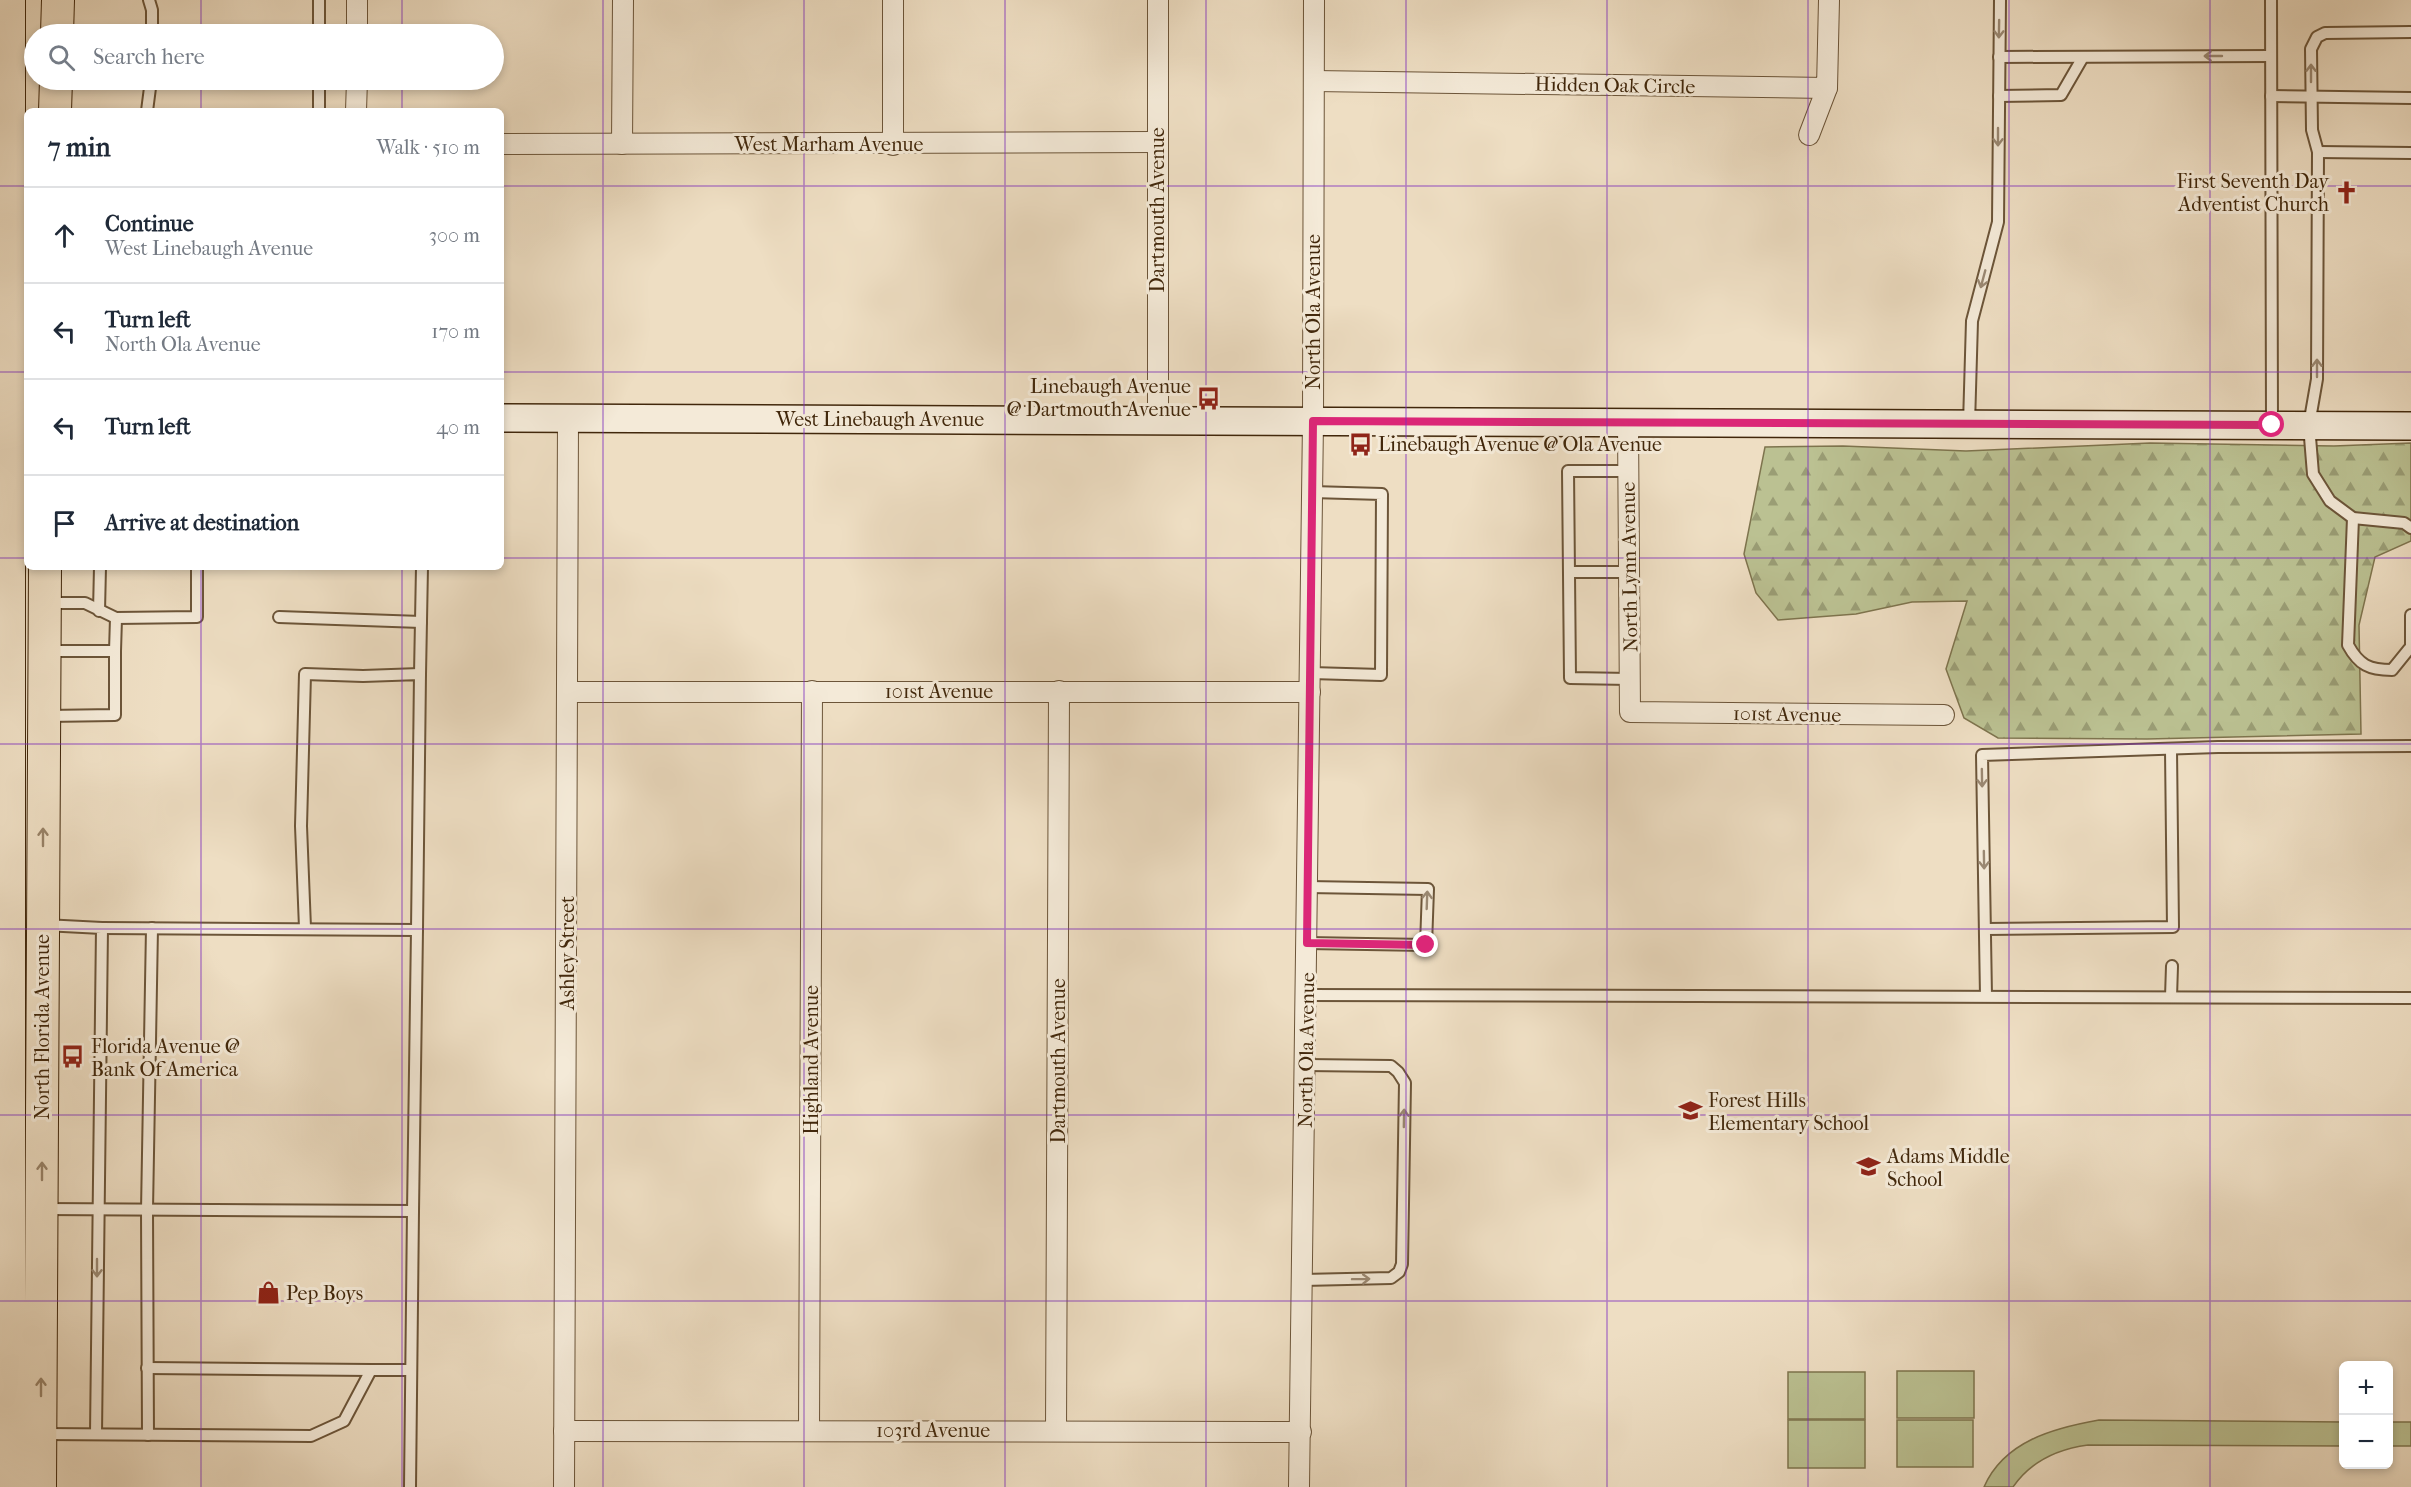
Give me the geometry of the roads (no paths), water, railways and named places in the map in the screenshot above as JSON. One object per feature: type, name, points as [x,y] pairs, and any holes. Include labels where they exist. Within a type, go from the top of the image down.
[{"type":"main road","name":"North Florida Avenue","points":[[9,0],[4,39],[4,270],[12,418],[5,627],[4,1036],[40,1434],[40,1487]]},
{"type":"main road","points":[[57,24],[58,0]]},
{"type":"main road","points":[[55,108],[56,90]]},
{"type":"main road","name":"North Florida Avenue","points":[[6,1484],[4,1446],[43,910],[45,570]]},
{"type":"main road","points":[[6,879],[43,910]]},
{"type":"street","points":[[357,0],[357,24]]},
{"type":"street","points":[[621,144],[623,0]]},
{"type":"street","points":[[893,0],[893,145]]},
{"type":"street","name":"Dartmouth Avenue","points":[[1158,0],[1156,142],[1158,420]]},
{"type":"street","name":"North Ola Avenue","points":[[1299,1487],[1313,421],[1314,0]]},
{"type":"street","points":[[1809,135],[1827,88],[1829,0]]},
{"type":"street","name":"Hidden Oak Circle","points":[[1314,81],[1827,88]]},
{"type":"street","points":[[356,108],[357,90]]},
{"type":"street","name":"West Marham Avenue","points":[[504,144],[893,145],[1156,142]]},
{"type":"street","name":"West Linebaugh Avenue","points":[[504,418],[2411,426]]},
{"type":"street","name":"Ashley Street","points":[[564,1487],[568,418]]},
{"type":"street","name":"North Lynn Avenue","points":[[1628,423],[1630,712]]},
{"type":"street","name":"101st Avenue","points":[[568,692],[1059,691],[1310,683]]},
{"type":"street","name":"Highland Avenue","points":[[809,1430],[812,691]]},
{"type":"street","name":"Dartmouth Avenue","points":[[1056,1431],[1059,691]]},
{"type":"street","name":"101st Avenue","points":[[1630,712],[1944,715]]},
{"type":"street","name":"103rd Avenue","points":[[564,1431],[1301,1432]]},
{"type":"lane","points":[[148,0],[152,10],[152,24]]},
{"type":"lane","points":[[319,0],[319,24]]},
{"type":"lane","points":[[1969,425],[1972,321],[1998,222],[2000,0]]},
{"type":"lane","points":[[2271,0],[2272,425]]},
{"type":"lane","points":[[2409,523],[2353,518],[2331,501],[2313,474],[2308,425],[2317,379],[2318,152],[2312,130],[2311,49],[2317,38],[2325,33],[2411,32]]},
{"type":"lane","points":[[1999,57],[2271,56]]},
{"type":"lane","points":[[1999,96],[2061,95],[2083,57]]},
{"type":"lane","points":[[147,108],[150,90]]},
{"type":"lane","points":[[319,90],[319,108]]},
{"type":"lane","points":[[2271,96],[2411,98]]},
{"type":"lane","points":[[2318,152],[2411,153]]},
{"type":"lane","points":[[1628,471],[1568,471],[1570,678],[1630,679]]},
{"type":"lane","points":[[1310,683],[1381,675],[1382,494],[1312,492]]},
{"type":"lane","points":[[2353,518],[2348,645],[2357,661],[2373,670],[2392,670],[2410,649],[2411,615]]},
{"type":"lane","points":[[99,611],[100,570]]},
{"type":"lane","points":[[45,603],[85,603],[116,618],[197,617],[197,570]]},
{"type":"lane","points":[[410,1487],[422,570]]},
{"type":"lane","points":[[1569,572],[1629,572]]},
{"type":"lane","points":[[279,617],[421,621]]},
{"type":"lane","points":[[44,716],[115,715],[116,618]]},
{"type":"lane","points":[[45,650],[115,651]]},
{"type":"lane","points":[[305,928],[301,826],[305,674],[363,676],[420,674]]},
{"type":"lane","points":[[1986,996],[1982,755],[2411,746]]},
{"type":"lane","points":[[1986,929],[2173,927],[2171,750]]},
{"type":"lane","points":[[1307,943],[1426,945],[1428,889],[1308,887]]},
{"type":"lane","points":[[43,910],[102,928],[417,930]]},
{"type":"lane","points":[[96,1434],[102,928]]},
{"type":"lane","points":[[148,1435],[147,1210],[152,928]]},
{"type":"lane","points":[[2171,997],[2172,966]]},
{"type":"lane","points":[[1306,995],[2411,998]]},
{"type":"lane","points":[[1303,1280],[1391,1278],[1399,1272],[1402,1264],[1405,1083],[1391,1066],[1306,1065]]},
{"type":"lane","points":[[20,1209],[413,1211]]},
{"type":"lane","points":[[147,1368],[411,1370]]},
{"type":"lane","points":[[40,1434],[311,1437],[344,1421],[371,1370]]},
{"type":"place","name":"First Seventh Day Adventist Church","points":[[2347,193]]},
{"type":"place","name":"Linebaugh Avenue @ Dartmouth Avenue","points":[[1209,398]]},
{"type":"place","name":"Linebaugh Avenue @ Ola Avenue","points":[[1360,444]]},
{"type":"place","name":"Florida Avenue @ Bank Of America","points":[[73,1057]]},
{"type":"place","name":"Forest Hills Elementary School","points":[[1690,1111]]},
{"type":"place","name":"Adams Middle School","points":[[1869,1167]]},
{"type":"place","name":"Pep Boys","points":[[268,1293]]}]
